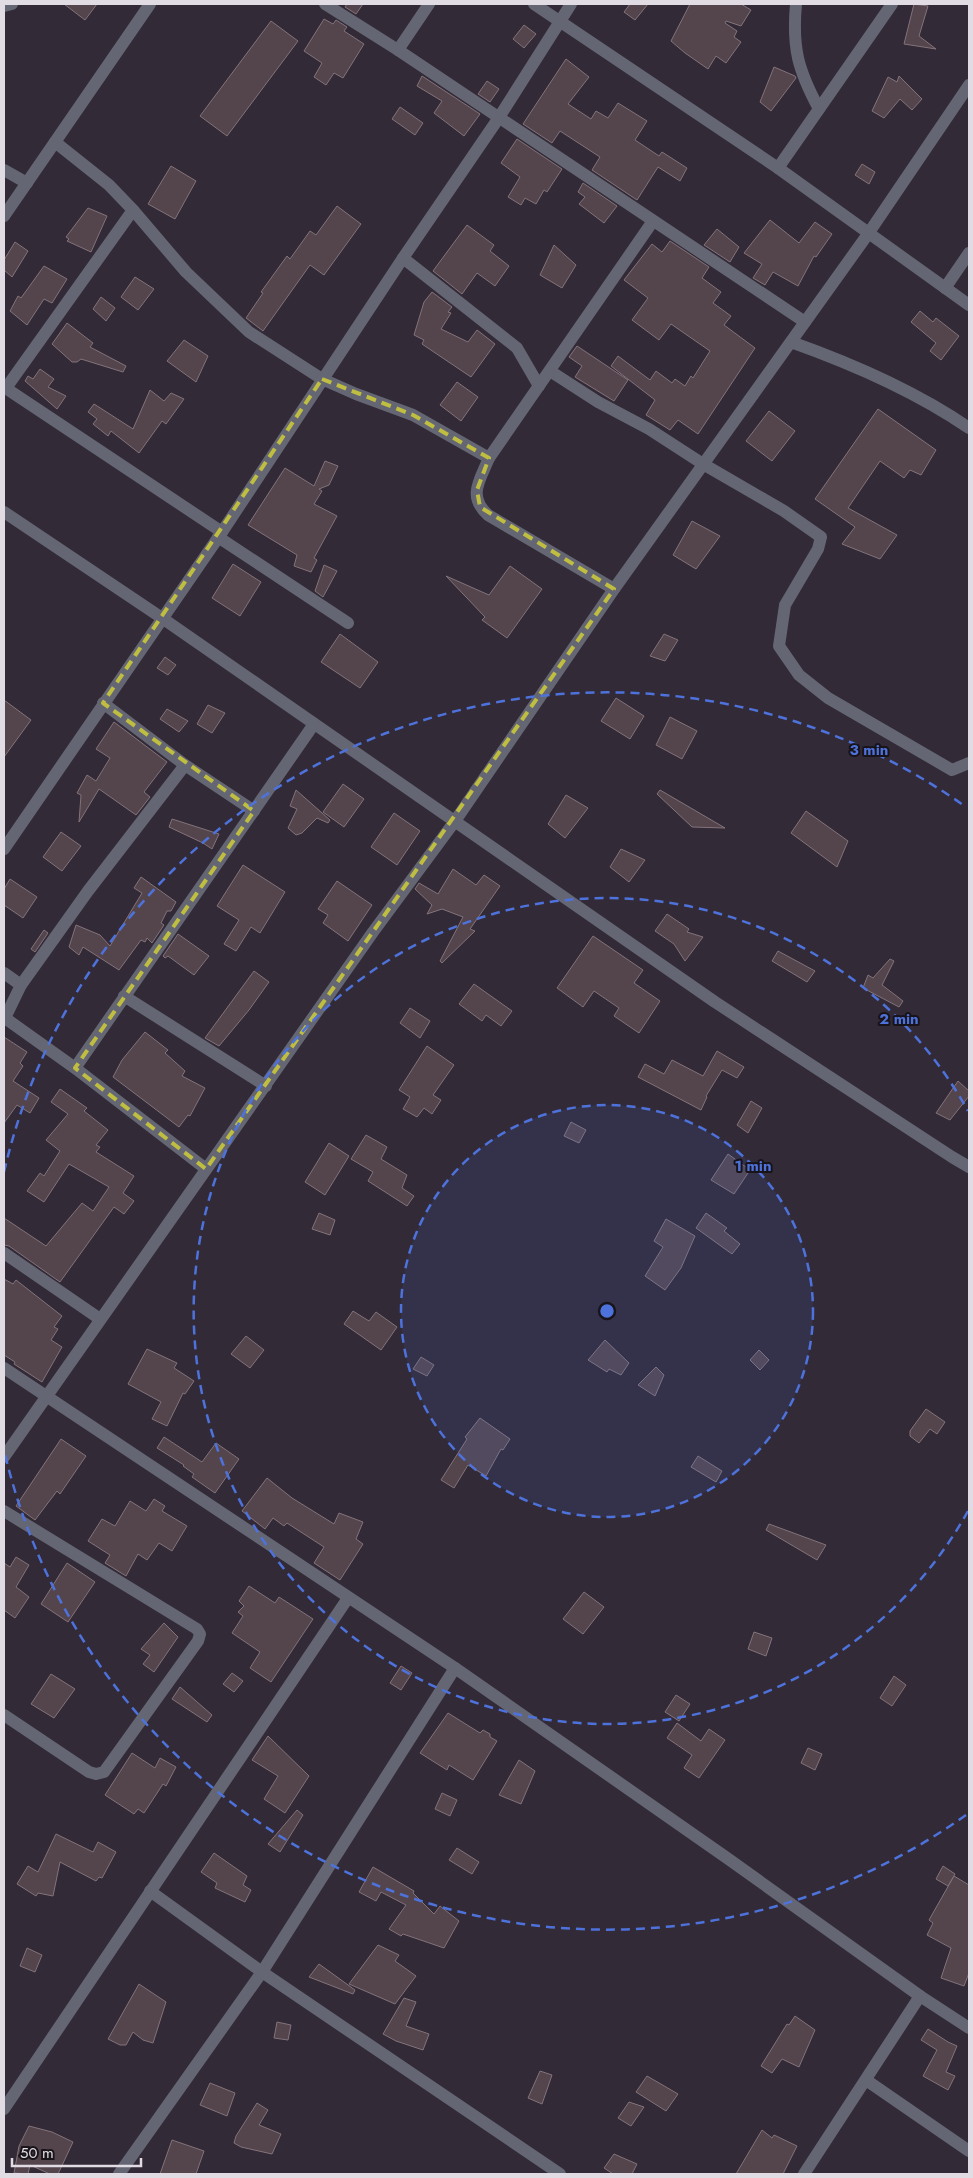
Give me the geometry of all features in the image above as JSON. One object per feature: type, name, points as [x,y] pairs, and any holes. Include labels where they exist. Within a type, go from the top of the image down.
[{"type":"street","points":[[4,6],[12,4]]},
{"type":"street","points":[[4,216],[150,4]]},
{"type":"street","points":[[326,4],[805,322]]},
{"type":"street","points":[[398,50],[430,4]]},
{"type":"street","points":[[534,4],[778,168],[969,305]]},
{"type":"street","points":[[4,849],[220,534],[498,118],[571,4]]},
{"type":"street","points":[[796,4],[794,26],[796,53],[804,81],[819,109]]},
{"type":"street","points":[[778,168],[892,4]]},
{"type":"street","points":[[4,1457],[373,932],[455,821],[614,589],[868,234],[969,85]]},
{"type":"street","points":[[55,142],[109,186],[133,210],[186,272],[249,332],[322,379],[413,415],[488,458]]},
{"type":"street","points":[[4,170],[26,183]]},
{"type":"street","points":[[133,210],[5,388],[220,534],[348,624]]},
{"type":"street","points":[[614,589],[488,515],[480,507],[476,497],[476,490],[488,458],[653,221]]},
{"type":"street","points":[[945,288],[969,253]]},
{"type":"street","points":[[403,258],[517,348],[539,386]]},
{"type":"street","points":[[791,342],[845,362],[941,409],[969,428]]},
{"type":"street","points":[[550,371],[598,402],[649,429],[703,464],[784,511],[821,537],[818,549],[785,605],[779,646],[798,675],[828,698],[952,770],[969,763]]},
{"type":"street","points":[[4,512],[162,618],[715,1002],[952,1158],[969,1167]]},
{"type":"street","points":[[103,703],[185,764],[254,811]]},
{"type":"street","points":[[75,1068],[314,724]]},
{"type":"street","points":[[185,764],[88,891],[21,986],[4,1019],[75,1068],[206,1169]]},
{"type":"street","points":[[4,973],[21,986]]},
{"type":"street","points":[[124,996],[266,1086]]},
{"type":"street","points":[[4,1253],[100,1319]]},
{"type":"street","points":[[4,1368],[455,1668],[727,1858],[920,1996],[969,2028]]},
{"type":"street","points":[[4,1512],[197,1629],[200,1634],[198,1641],[104,1772],[96,1774],[89,1772],[4,1715]]},
{"type":"street","points":[[6,2102],[348,1598]]},
{"type":"street","points":[[120,2174],[262,1972],[455,1668]]},
{"type":"street","points":[[150,1891],[262,1972],[560,2174]]},
{"type":"street","points":[[804,2174],[920,1996]]},
{"type":"street","points":[[866,2080],[969,2150]]},
{"type":"highlighted area","points":[[322,379],[413,415],[489,458],[477,490],[480,507],[614,589],[206,1169],[75,1068],[254,811],[103,703]]},
{"type":"building","points":[[64,4],[97,4],[85,20]]},
{"type":"building","points":[[347,4],[363,4],[356,14],[345,7]]},
{"type":"building","points":[[630,4],[648,4],[635,20],[624,12]]},
{"type":"building","points":[[690,4],[741,4],[751,10],[741,26],[726,21],[725,23],[737,31],[734,37],[741,42],[726,63],[716,56],[708,69],[671,41]]},
{"type":"building","points":[[914,4],[928,6],[919,36],[936,49],[904,44]]},
{"type":"building","points":[[324,19],[333,24],[336,20],[347,27],[344,31],[364,44],[343,78],[334,73],[326,85],[314,77],[322,63],[304,51]]},
{"type":"building","points":[[271,21],[298,41],[227,136],[200,116]]},
{"type":"building","points":[[524,25],[536,34],[524,48],[513,39]]},
{"type":"building","points":[[566,59],[589,77],[568,104],[591,119],[596,111],[608,118],[618,103],[647,121],[635,140],[659,156],[662,152],[687,168],[680,181],[658,167],[637,200],[592,170],[600,157],[560,131],[552,143],[523,124]]},
{"type":"building","points":[[774,67],[796,78],[771,111],[760,102]]},
{"type":"building","points":[[422,76],[480,114],[464,136],[434,113],[442,101],[417,86]]},
{"type":"building","points":[[899,76],[922,99],[912,110],[900,99],[884,118],[872,111],[888,77],[897,82]]},
{"type":"building","points":[[487,81],[499,89],[490,102],[478,94]]},
{"type":"building","points":[[400,107],[423,123],[415,135],[392,119]]},
{"type":"building","points":[[517,139],[562,169],[547,192],[544,190],[536,204],[525,198],[521,205],[508,197],[520,177],[501,163]]},
{"type":"building","points":[[862,164],[875,172],[869,184],[855,175]]},
{"type":"building","points":[[171,166],[196,181],[175,219],[148,204]]},
{"type":"building","points":[[583,183],[617,206],[604,223],[579,204],[585,197],[578,192]]},
{"type":"building","points":[[337,206],[361,224],[324,275],[310,265],[263,331],[246,318],[263,293],[261,292],[287,256],[290,259],[310,231],[316,235]]},
{"type":"building","points":[[88,208],[107,216],[91,252],[67,241],[69,239],[66,237]]},
{"type":"building","points":[[770,220],[799,243],[815,222],[832,234],[816,257],[814,256],[798,286],[773,272],[765,285],[753,278],[762,264],[744,253]]},
{"type":"building","points":[[467,225],[494,245],[490,251],[509,266],[495,286],[477,273],[462,294],[433,271]]},
{"type":"building","points":[[717,229],[739,247],[730,262],[704,245]]},
{"type":"building","points":[[670,241],[709,267],[702,278],[721,292],[713,303],[731,316],[724,325],[755,348],[698,434],[678,420],[670,430],[646,415],[655,400],[611,366],[618,356],[650,380],[656,371],[672,383],[675,379],[685,386],[691,376],[693,378],[710,351],[671,324],[659,340],[632,320],[648,298],[624,280],[652,244],[662,252]]},
{"type":"building","points":[[15,242],[28,251],[12,277],[4,270],[4,260]]},
{"type":"building","points":[[554,245],[576,265],[562,288],[540,275]]},
{"type":"building","points":[[44,266],[67,279],[52,303],[44,299],[27,325],[10,311],[18,296],[21,298]]},
{"type":"building","points":[[135,277],[154,289],[138,310],[121,297]]},
{"type":"building","points":[[432,292],[452,307],[448,312],[451,313],[441,329],[468,342],[477,330],[495,344],[471,377],[422,344],[424,340],[414,335],[424,302]]},
{"type":"building","points":[[101,297],[115,308],[106,321],[93,309]]},
{"type":"building","points":[[920,311],[933,322],[936,318],[959,336],[941,360],[930,351],[936,343],[911,322]]},
{"type":"building","points":[[67,323],[93,343],[90,347],[126,366],[123,372],[81,359],[77,362],[72,362],[52,344]]},
{"type":"building","points":[[184,340],[208,356],[196,382],[167,361]]},
{"type":"building","points":[[577,346],[628,380],[614,401],[575,377],[582,366],[569,357]]},
{"type":"building","points":[[40,369],[54,379],[48,387],[66,396],[57,409],[25,381],[28,376],[33,379]]},
{"type":"building","points":[[457,382],[478,397],[461,421],[440,405]]},
{"type":"building","points":[[150,390],[164,401],[171,393],[184,399],[166,424],[162,421],[139,453],[111,431],[108,436],[93,424],[97,419],[88,412],[94,404],[133,429]]},
{"type":"building","points":[[878,409],[936,450],[921,475],[910,470],[904,478],[880,461],[848,508],[897,535],[880,559],[842,544],[855,527],[815,499]]},
{"type":"building","points":[[769,411],[795,431],[772,461],[746,441]]},
{"type":"building","points":[[325,461],[338,466],[329,485],[319,489],[322,491],[314,504],[337,516],[314,558],[317,560],[311,572],[294,566],[297,555],[248,525],[285,468],[314,486]]},
{"type":"building","points":[[692,521],[720,536],[696,569],[673,555]]},
{"type":"building","points":[[233,564],[261,582],[240,616],[212,598]]},
{"type":"building","points":[[324,565],[337,571],[323,597],[315,591]]},
{"type":"building","points":[[510,566],[542,589],[507,638],[482,620],[485,617],[446,576],[489,595]]},
{"type":"building","points":[[340,634],[378,662],[360,688],[321,662]]},
{"type":"building","points":[[664,634],[678,640],[665,661],[650,656]]},
{"type":"building","points":[[165,657],[176,665],[168,675],[157,668]]},
{"type":"building","points":[[616,698],[644,716],[630,739],[601,721]]},
{"type":"building","points":[[4,700],[31,720],[4,757]]},
{"type":"building","points":[[208,705],[225,713],[212,733],[197,724]]},
{"type":"building","points":[[167,709],[188,721],[179,732],[160,719]]},
{"type":"building","points":[[670,717],[697,731],[682,759],[656,745]]},
{"type":"building","points":[[114,722],[167,762],[144,792],[150,797],[136,815],[99,789],[79,822],[81,795],[77,793],[87,775],[96,781],[110,758],[96,749]]},
{"type":"building","points":[[343,784],[364,799],[344,827],[323,812]]},
{"type":"building","points":[[296,790],[330,820],[328,823],[317,818],[302,833],[296,835],[288,828],[297,809],[290,806]]},
{"type":"building","points":[[660,790],[725,828],[692,827],[657,794]]},
{"type":"building","points":[[566,795],[588,808],[565,838],[548,824]]},
{"type":"building","points":[[806,811],[848,841],[837,867],[791,833]]},
{"type":"building","points":[[394,813],[420,831],[397,865],[371,847]]},
{"type":"building","points":[[172,819],[219,834],[212,849],[169,827]]},
{"type":"building","points":[[61,832],[81,846],[62,871],[43,857]]},
{"type":"building","points":[[621,849],[645,860],[629,882],[610,867]]},
{"type":"building","points":[[243,865],[285,892],[260,933],[251,927],[236,951],[224,944],[239,920],[217,906]]},
{"type":"building","points":[[453,869],[476,885],[484,875],[500,886],[470,929],[475,931],[442,963],[440,961],[463,917],[442,909],[427,914],[432,905],[415,889],[419,883],[438,894]]},
{"type":"building","points":[[141,877],[176,902],[171,911],[167,911],[161,923],[164,925],[152,943],[147,938],[145,942],[141,940],[119,970],[83,947],[79,955],[69,947],[76,925],[100,935],[110,946],[142,893],[134,888]]},
{"type":"building","points":[[10,879],[37,897],[23,918],[4,905],[4,889]]},
{"type":"building","points":[[337,881],[372,905],[348,941],[323,923],[328,915],[318,909]]},
{"type":"building","points":[[667,914],[689,929],[687,932],[703,937],[685,961],[674,944],[655,931]]},
{"type":"building","points":[[44,930],[48,933],[35,952],[31,949]]},
{"type":"building","points":[[178,934],[209,956],[194,975],[168,956],[165,958],[163,956]]},
{"type":"building","points":[[593,936],[643,970],[634,983],[660,1001],[639,1033],[614,1016],[619,1008],[594,991],[583,1007],[557,988]]},
{"type":"building","points":[[778,951],[815,971],[807,982],[772,961]]},
{"type":"building","points":[[890,959],[894,961],[882,985],[903,1001],[899,1007],[863,988],[868,975],[873,978]]},
{"type":"building","points":[[254,971],[269,982],[249,1010],[219,1046],[205,1038]]},
{"type":"building","points":[[474,984],[512,1011],[501,1026],[486,1015],[482,1021],[459,1004]]},
{"type":"building","points":[[410,1008],[430,1021],[420,1038],[400,1023]]},
{"type":"building","points":[[145,1032],[168,1050],[165,1053],[185,1071],[182,1076],[205,1088],[190,1116],[188,1115],[179,1127],[113,1077],[122,1060]]},
{"type":"building","points":[[4,1037],[27,1052],[20,1063],[23,1066],[13,1081],[39,1098],[30,1113],[17,1105],[4,1123]]},
{"type":"building","points":[[427,1046],[454,1065],[433,1095],[441,1100],[432,1114],[424,1108],[417,1117],[403,1109],[410,1097],[399,1090]]},
{"type":"building","points":[[717,1051],[744,1067],[737,1078],[722,1070],[706,1096],[701,1110],[638,1077],[645,1064],[664,1074],[672,1060],[703,1076]]},
{"type":"building","points":[[958,1081],[969,1091],[969,1096],[950,1120],[936,1113]]},
{"type":"building","points":[[60,1089],[87,1108],[84,1111],[108,1130],[96,1145],[100,1147],[96,1152],[134,1176],[123,1193],[134,1201],[124,1214],[114,1207],[60,1282],[9,1246],[4,1245],[4,1218],[46,1246],[82,1203],[93,1211],[109,1187],[69,1164],[44,1202],[27,1191],[40,1173],[44,1176],[60,1151],[46,1140],[68,1114],[51,1102]]},
{"type":"building","points":[[751,1101],[762,1108],[748,1133],[737,1125]]},
{"type":"building","points":[[571,1122],[586,1130],[579,1143],[564,1136]]},
{"type":"building","points":[[366,1135],[387,1147],[381,1159],[407,1175],[402,1188],[414,1196],[407,1206],[368,1181],[373,1172],[351,1159]]},
{"type":"building","points":[[329,1143],[349,1156],[325,1195],[305,1182]]},
{"type":"building","points":[[728,1154],[750,1170],[734,1194],[711,1180]]},
{"type":"building","points":[[319,1213],[335,1220],[330,1235],[312,1229]]},
{"type":"building","points":[[706,1213],[727,1228],[724,1231],[740,1244],[732,1254],[696,1228]]},
{"type":"building","points":[[666,1219],[695,1236],[681,1268],[665,1290],[645,1276],[663,1247],[654,1241]]},
{"type":"building","points":[[4,1279],[13,1284],[16,1280],[62,1316],[54,1327],[58,1329],[51,1340],[62,1347],[42,1382],[14,1364],[15,1362],[4,1355]]},
{"type":"building","points":[[353,1311],[369,1321],[376,1312],[397,1327],[381,1350],[344,1324]]},
{"type":"building","points":[[246,1336],[264,1350],[250,1368],[231,1354]]},
{"type":"building","points":[[605,1340],[629,1363],[621,1375],[609,1369],[607,1372],[588,1360]]},
{"type":"building","points":[[147,1349],[177,1363],[174,1368],[194,1381],[185,1394],[183,1393],[167,1426],[152,1419],[161,1402],[128,1384]]},
{"type":"building","points":[[759,1350],[769,1360],[760,1370],[750,1360]]},
{"type":"building","points":[[421,1357],[434,1365],[427,1376],[413,1369]]},
{"type":"building","points":[[656,1367],[664,1375],[655,1396],[638,1385]]},
{"type":"building","points":[[926,1409],[945,1422],[937,1434],[930,1429],[919,1443],[910,1436],[910,1431]]},
{"type":"building","points":[[480,1418],[510,1439],[503,1450],[501,1449],[486,1476],[468,1465],[454,1488],[441,1480],[467,1439],[465,1437]]},
{"type":"building","points":[[164,1437],[202,1462],[216,1443],[239,1459],[215,1493],[192,1477],[194,1474],[184,1465],[157,1448]]},
{"type":"building","points":[[61,1439],[86,1456],[60,1494],[57,1491],[35,1520],[16,1506]]},
{"type":"building","points":[[698,1456],[722,1471],[716,1482],[691,1467]]},
{"type":"building","points":[[267,1478],[292,1498],[334,1524],[339,1513],[363,1522],[356,1539],[363,1544],[340,1580],[314,1563],[324,1547],[287,1523],[284,1526],[273,1518],[265,1529],[242,1511]]},
{"type":"building","points":[[154,1499],[165,1506],[162,1511],[187,1526],[172,1551],[159,1543],[147,1560],[138,1554],[126,1576],[105,1563],[110,1555],[88,1541],[102,1519],[115,1526],[130,1501],[146,1511]]},
{"type":"building","points":[[769,1524],[826,1545],[817,1560],[766,1530]]},
{"type":"building","points":[[16,1557],[29,1565],[16,1587],[29,1597],[15,1618],[4,1610],[4,1563],[10,1567]]},
{"type":"building","points":[[67,1563],[95,1582],[68,1622],[41,1604]]},
{"type":"building","points":[[249,1586],[275,1603],[279,1597],[313,1619],[271,1682],[250,1668],[260,1652],[232,1633],[243,1616],[238,1612],[244,1606],[239,1601]]},
{"type":"building","points":[[584,1592],[604,1607],[583,1634],[563,1619]]},
{"type":"building","points":[[164,1623],[178,1637],[154,1672],[143,1664],[150,1655],[141,1649]]},
{"type":"building","points":[[754,1632],[772,1638],[766,1656],[748,1649]]},
{"type":"building","points":[[401,1666],[412,1673],[401,1690],[390,1683]]},
{"type":"building","points":[[232,1673],[243,1681],[234,1692],[223,1684]]},
{"type":"building","points":[[51,1674],[75,1689],[54,1718],[31,1704]]},
{"type":"building","points":[[894,1676],[906,1685],[892,1706],[880,1698]]},
{"type":"building","points":[[180,1687],[212,1715],[207,1722],[172,1699]]},
{"type":"building","points":[[676,1695],[690,1704],[679,1721],[665,1712]]},
{"type":"building","points":[[448,1713],[480,1733],[483,1730],[490,1734],[490,1737],[497,1741],[473,1780],[449,1765],[447,1770],[420,1753]]},
{"type":"building","points":[[677,1723],[701,1741],[709,1729],[725,1740],[699,1778],[684,1768],[692,1755],[667,1738]]},
{"type":"building","points":[[268,1736],[309,1776],[285,1813],[264,1799],[278,1776],[252,1760]]},
{"type":"building","points":[[808,1748],[822,1754],[815,1770],[801,1763]]},
{"type":"building","points":[[132,1753],[155,1768],[160,1758],[176,1767],[166,1786],[163,1784],[144,1813],[138,1809],[134,1814],[105,1795]]},
{"type":"building","points":[[519,1760],[535,1771],[521,1804],[499,1795]]},
{"type":"building","points":[[442,1793],[457,1800],[450,1816],[435,1809]]},
{"type":"building","points":[[297,1810],[303,1815],[280,1852],[268,1844]]},
{"type":"building","points":[[56,1834],[93,1852],[98,1842],[116,1852],[102,1878],[99,1877],[96,1881],[60,1862],[53,1896],[38,1893],[36,1896],[17,1884],[28,1866],[38,1872]]},
{"type":"building","points":[[457,1848],[479,1862],[472,1874],[449,1860]]},
{"type":"building","points":[[214,1853],[247,1876],[243,1885],[251,1890],[245,1902],[215,1888],[217,1883],[201,1872]]},
{"type":"building","points":[[943,1866],[955,1874],[948,1886],[936,1879]]},
{"type":"building","points":[[373,1867],[414,1891],[413,1893],[434,1914],[440,1906],[459,1921],[444,1948],[403,1934],[401,1936],[389,1929],[406,1905],[381,1892],[376,1901],[359,1892]]},
{"type":"building","points":[[954,1876],[969,1885],[969,1973],[964,1986],[941,1978],[951,1948],[927,1935],[933,1923],[929,1920]]},
{"type":"building","points":[[378,1945],[399,1955],[395,1961],[416,1976],[395,2004],[349,1984]]},
{"type":"building","points":[[27,1948],[42,1955],[35,1972],[20,1966]]},
{"type":"building","points":[[319,1964],[355,1990],[353,1994],[309,1977]]},
{"type":"building","points":[[139,1984],[166,2002],[153,2043],[143,2040],[133,2032],[126,2045],[120,2045],[108,2039]]},
{"type":"building","points":[[404,1998],[416,2002],[406,2026],[429,2034],[423,2050],[396,2041],[383,2034]]},
{"type":"building","points":[[795,2016],[815,2030],[799,2067],[782,2059],[772,2073],[761,2066],[787,2024],[789,2025]]},
{"type":"building","points":[[277,2022],[291,2025],[288,2040],[274,2038]]},
{"type":"building","points":[[928,2029],[957,2046],[946,2072],[955,2076],[948,2090],[923,2076],[937,2050],[921,2040]]},
{"type":"building","points":[[540,2071],[552,2075],[542,2104],[528,2098]]},
{"type":"building","points":[[647,2076],[678,2094],[666,2111],[636,2092]]},
{"type":"building","points":[[210,2083],[235,2093],[227,2116],[200,2105]]},
{"type":"building","points":[[629,2102],[644,2107],[631,2126],[618,2118]]},
{"type":"building","points":[[257,2103],[268,2110],[259,2125],[281,2134],[272,2154],[241,2147],[234,2143],[236,2136]]},
{"type":"building","points":[[29,2126],[52,2132],[73,2142],[58,2174],[50,2174],[30,2165],[28,2174],[14,2173],[19,2146]]},
{"type":"building","points":[[762,2130],[772,2138],[774,2135],[797,2146],[783,2174],[736,2174]]},
{"type":"building","points":[[172,2140],[204,2151],[196,2174],[160,2174]]},
{"type":"building","points":[[614,2154],[637,2164],[632,2174],[613,2174],[604,2168]]}]
